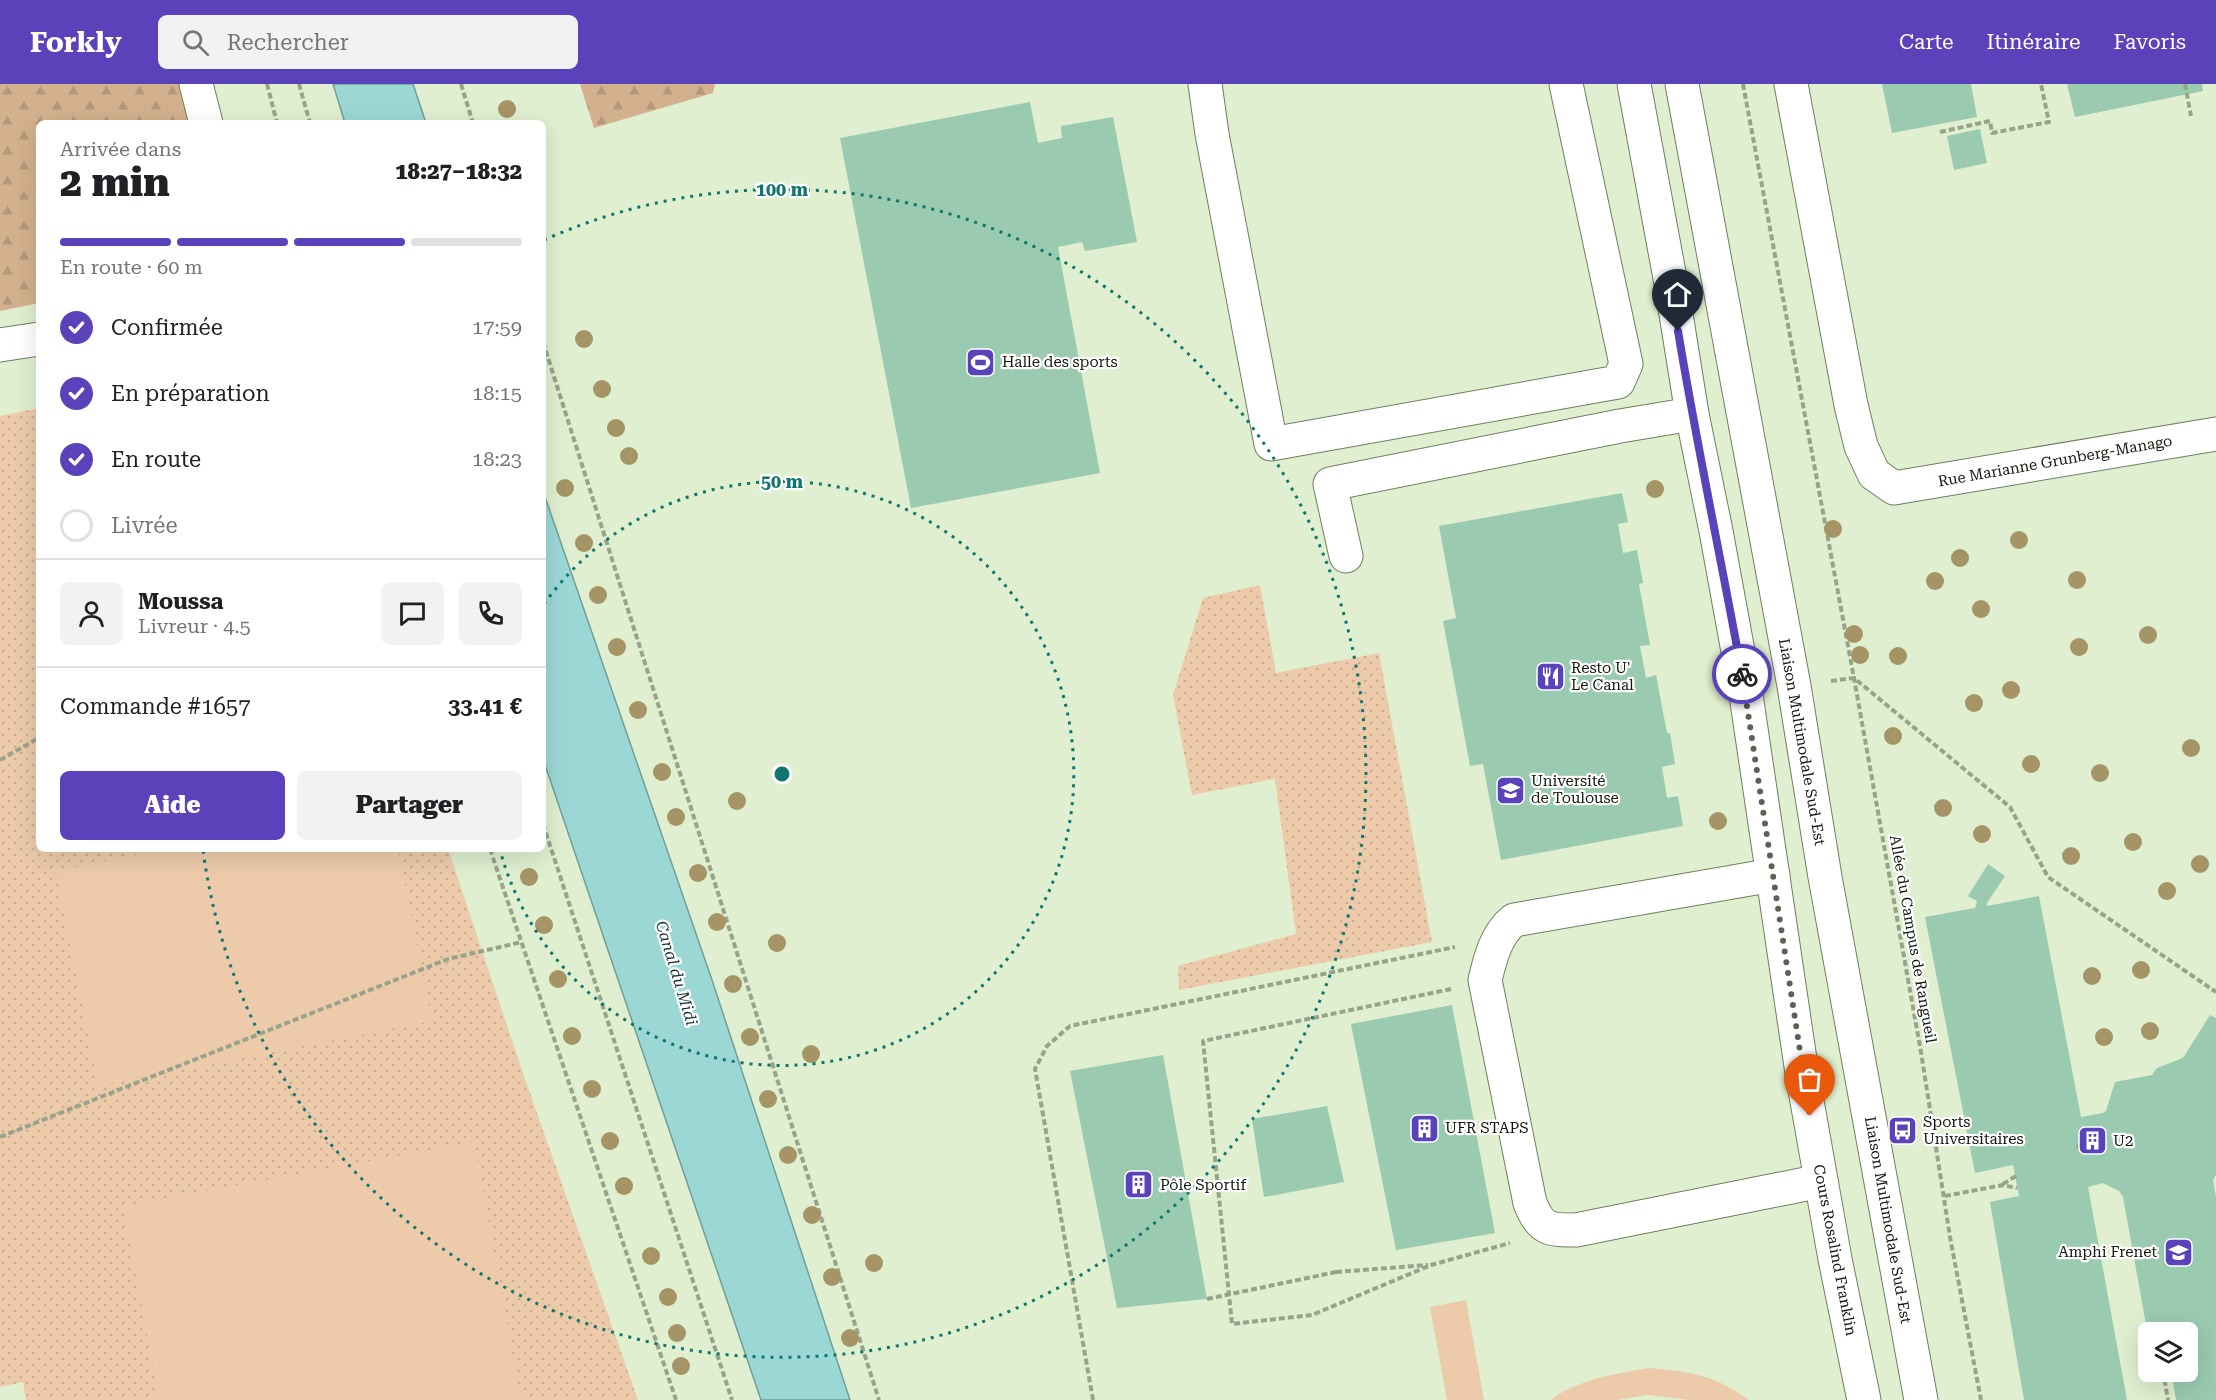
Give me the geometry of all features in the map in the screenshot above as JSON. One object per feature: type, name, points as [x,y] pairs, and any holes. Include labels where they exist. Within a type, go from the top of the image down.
[{"type":"street","points":[[196,84],[205,120]]},
{"type":"street","points":[[1205,84],[1212,134],[1271,444],[1618,382],[1626,364],[1566,84]]},
{"type":"street","name":"Cours Rosalind Franklin","points":[[1634,84],[1692,414],[1746,695],[1802,1073],[1864,1400]]},
{"type":"street","name":"Liaison Multimodale Sud-Est","points":[[1682,84],[1794,686],[1831,912],[1921,1400]]},
{"type":"street","name":"Rue Marianne Grunberg-Manago","points":[[1791,84],[1851,405],[1861,446],[1874,474],[1894,488],[2216,434]]},
{"type":"street","points":[[0,345],[36,339]]},
{"type":"street","points":[[1346,556],[1330,484],[1620,426],[1692,414]]},
{"type":"street","points":[[1773,875],[1514,921],[1506,926],[1492,952],[1485,980],[1530,1203],[1535,1216],[1544,1227],[1556,1230],[1576,1230],[1821,1180]]},
{"type":"path","points":[[267,84],[276,120]]},
{"type":"path","points":[[299,84],[309,120]]},
{"type":"path","points":[[461,84],[472,120]]},
{"type":"path","name":"Allée du Campus de Rangueil","points":[[1743,84],[1854,678],[1981,1400]]},
{"type":"path","points":[[1940,132],[1990,121],[1992,133],[2049,122],[2041,84]]},
{"type":"path","points":[[2185,84],[2191,116]]},
{"type":"path","points":[[546,351],[879,1400]]},
{"type":"path","points":[[1827,681],[1854,678],[2010,807],[2048,877],[2216,992]]},
{"type":"path","points":[[0,760],[36,740]]},
{"type":"path","points":[[546,833],[732,1400]]},
{"type":"path","points":[[491,852],[676,1400]]},
{"type":"path","points":[[0,1137],[448,959],[522,942]]},
{"type":"path","points":[[1093,1400],[1035,1069],[1047,1046],[1070,1026],[1461,945]]},
{"type":"path","points":[[1452,989],[1203,1041],[1233,1324],[1312,1315],[1431,1265],[1517,1241]]},
{"type":"path","points":[[2077,1148],[2088,1132],[2092,1130],[2097,1132],[2100,1135],[2087,1155]]},
{"type":"path","points":[[1944,1196],[2002,1185],[2016,1176]]},
{"type":"path","points":[[2002,1185],[2017,1188]]},
{"type":"path","points":[[1207,1299],[1336,1272],[1431,1265]]},
{"type":"path","points":[[2165,1382],[2168,1400]]},
{"type":"shaded area","points":[[36,409],[36,852],[449,852],[525,1079],[638,1400],[26,1400],[23,1382],[0,1387],[0,416]]},
{"type":"shaded area","points":[[1260,585],[1276,673],[1379,653],[1432,942],[1179,990],[1178,966],[1296,934],[1275,779],[1192,795],[1173,695],[1203,598]]},
{"type":"shaded area","points":[[151,852],[399,852],[432,1021],[98,1086],[56,871]]},
{"type":"shaded area","points":[[474,1142],[521,1400],[159,1400],[123,1206]]},
{"type":"shaded area","points":[[1466,1300],[1484,1400],[1447,1400],[1430,1307]]},
{"type":"shaded area","points":[[1649,1368],[1701,1376],[1736,1391],[1749,1400],[1689,1400],[1648,1395],[1617,1400],[1550,1400],[1585,1382]]},
{"type":"green space","points":[[0,84],[182,84],[194,120],[36,120],[36,304],[0,311]]},
{"type":"green space","points":[[580,84],[715,84],[713,93],[594,128]]},
{"type":"water","points":[[333,84],[413,84],[425,120],[344,120]]},
{"type":"water","name":"Canal du Midi","points":[[546,500],[712,980],[850,1400],[761,1400],[546,768]]},
{"type":"building","points":[[1882,84],[1971,84],[1977,117],[1892,133]]},
{"type":"building","points":[[2067,84],[2202,84],[2203,91],[2075,117]]},
{"type":"building","name":"Halle des sports","points":[[1030,102],[1038,143],[1062,138],[1061,126],[1113,117],[1137,242],[1085,251],[1082,242],[1058,247],[1100,473],[911,508],[840,138]]},
{"type":"building","points":[[1980,129],[1987,163],[1954,170],[1947,136]]},
{"type":"building","name":"Resto U' Le Canal","points":[[1622,493],[1628,522],[1618,524],[1623,553],[1637,550],[1643,583],[1639,584],[1650,645],[1640,646],[1646,678],[1656,675],[1675,764],[1662,767],[1667,798],[1678,796],[1683,826],[1501,860],[1483,764],[1470,766],[1443,621],[1456,618],[1439,526]]},
{"type":"building","name":"U2","points":[[1988,864],[2005,876],[1987,906],[2039,896],[2081,1117],[2106,1111],[2115,1082],[2152,1075],[2157,1068],[2183,1058],[2210,1015],[2216,1018],[2216,1175],[2213,1180],[2216,1197],[2216,1400],[2176,1400],[2173,1382],[2198,1382],[2198,1322],[2146,1322],[2123,1197],[2119,1191],[2103,1183],[2088,1187],[2127,1400],[2024,1400],[1990,1202],[2019,1196],[2013,1165],[1975,1173],[1925,917],[1975,908],[1977,901],[1968,896]]},
{"type":"building","name":"UFR STAPS","points":[[1452,1005],[1495,1233],[1396,1250],[1351,1024]]},
{"type":"building","name":"Pôle Sportif","points":[[1163,1055],[1207,1299],[1117,1308],[1070,1071]]},
{"type":"building","points":[[1327,1106],[1344,1182],[1264,1197],[1252,1119]]},
{"type":"way so far","points":[[1742,674],[1810,1116]]},
{"type":"place","name":"Halle des sports","points":[[981,362]]},
{"type":"place","name":"Resto U' Le Canal","points":[[1550,677]]},
{"type":"place","name":"Université de Toulouse","points":[[1510,790]]},
{"type":"place","name":"UFR STAPS","points":[[1424,1128]]},
{"type":"place","name":"Sports Universitaires","points":[[1902,1131]]},
{"type":"place","name":"U2","points":[[2092,1141]]},
{"type":"place","name":"Pôle Sportif","points":[[1139,1185]]},
{"type":"place","name":"Amphi Frenet","points":[[2178,1252]]},
{"type":"route","points":[[1678,331],[1742,674]]}]
